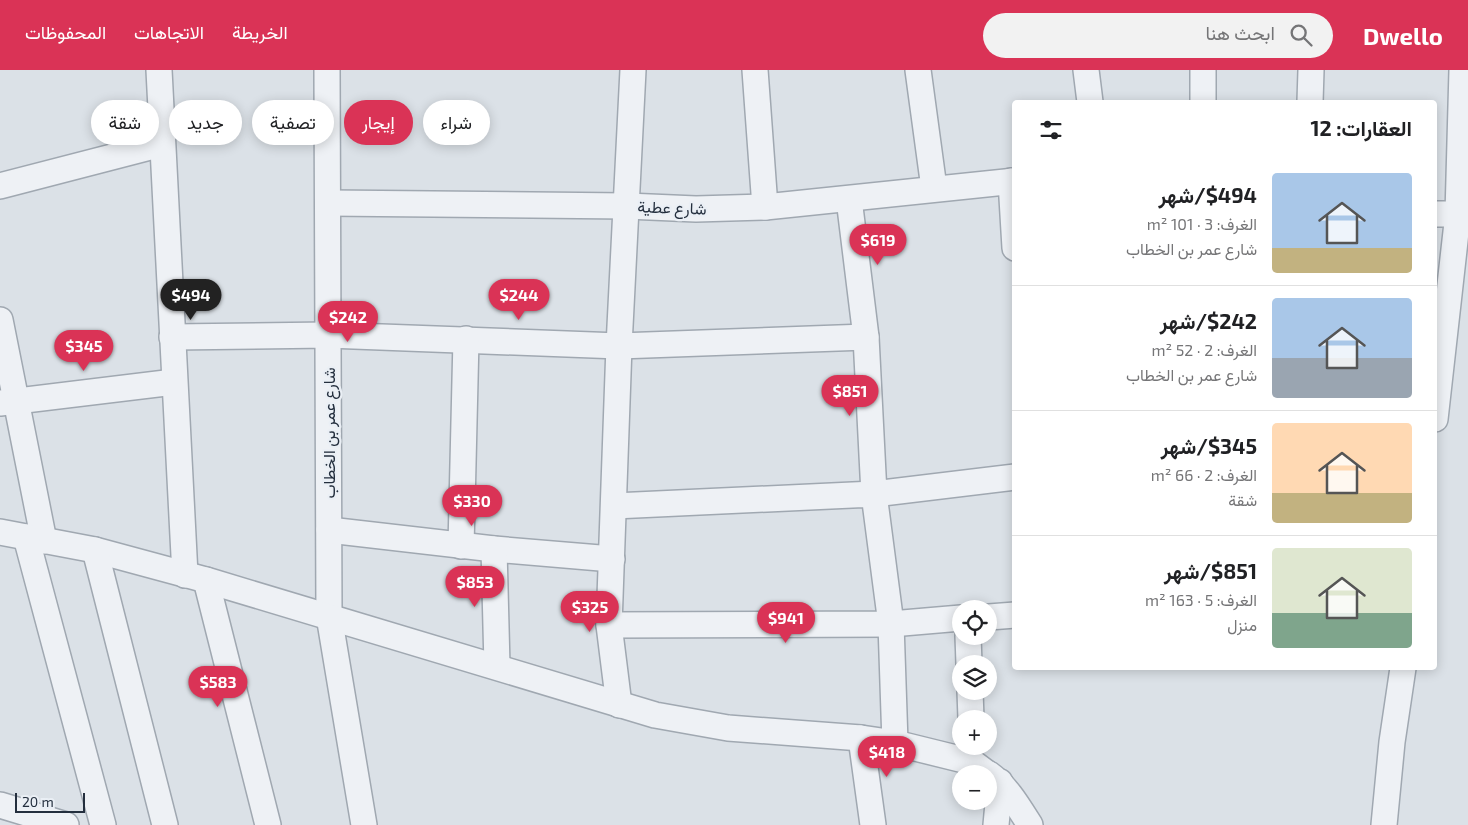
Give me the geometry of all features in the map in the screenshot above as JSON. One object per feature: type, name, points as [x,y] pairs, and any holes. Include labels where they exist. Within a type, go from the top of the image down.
[{"type":"street","points":[[158,70],[174,382],[195,578],[268,825]]},
{"type":"street","name":"شارع عمر بن الخطاب","points":[[327,70],[329,616],[364,825]]},
{"type":"street","points":[[619,704],[609,624],[619,346],[633,70]]},
{"type":"street","points":[[755,70],[765,208]]},
{"type":"street","points":[[918,70],[934,188]]},
{"type":"street","points":[[1086,70],[1090,100]]},
{"type":"street","points":[[1202,100],[1203,70]]},
{"type":"street","points":[[1310,100],[1312,70]]},
{"type":"street","points":[[1437,385],[1447,214],[1462,70]]},
{"type":"street","points":[[0,186],[162,144]]},
{"type":"street","name":"شارع عطية","points":[[328,203],[627,206],[696,209],[765,208],[934,188],[1012,181]]},
{"type":"street","points":[[849,199],[866,337],[874,494],[891,624],[895,743]]},
{"type":"street","points":[[0,320],[8,401],[35,539],[103,825]]},
{"type":"street","points":[[172,337],[328,335],[619,346],[866,337]]},
{"type":"street","points":[[461,546],[466,339]]},
{"type":"street","points":[[8,401],[174,382]]},
{"type":"street","points":[[614,506],[874,494],[1012,477]]},
{"type":"street","points":[[329,530],[461,546],[612,559]]},
{"type":"street","points":[[0,532],[95,550],[329,616],[664,716],[728,728],[861,738],[895,743],[973,765]]},
{"type":"street","points":[[494,549],[497,666]]},
{"type":"street","points":[[95,550],[165,825]]},
{"type":"street","points":[[997,616],[1012,615]]},
{"type":"street","points":[[609,624],[891,624],[952,619]]},
{"type":"street","points":[[1384,825],[1392,742],[1404,670]]},
{"type":"street","points":[[861,738],[873,825]]},
{"type":"street","points":[[997,782],[1017,803],[1030,825]]},
{"type":"street","points":[[993,810],[996,825]]},
{"type":"street","points":[[12,814],[66,825]]}]
